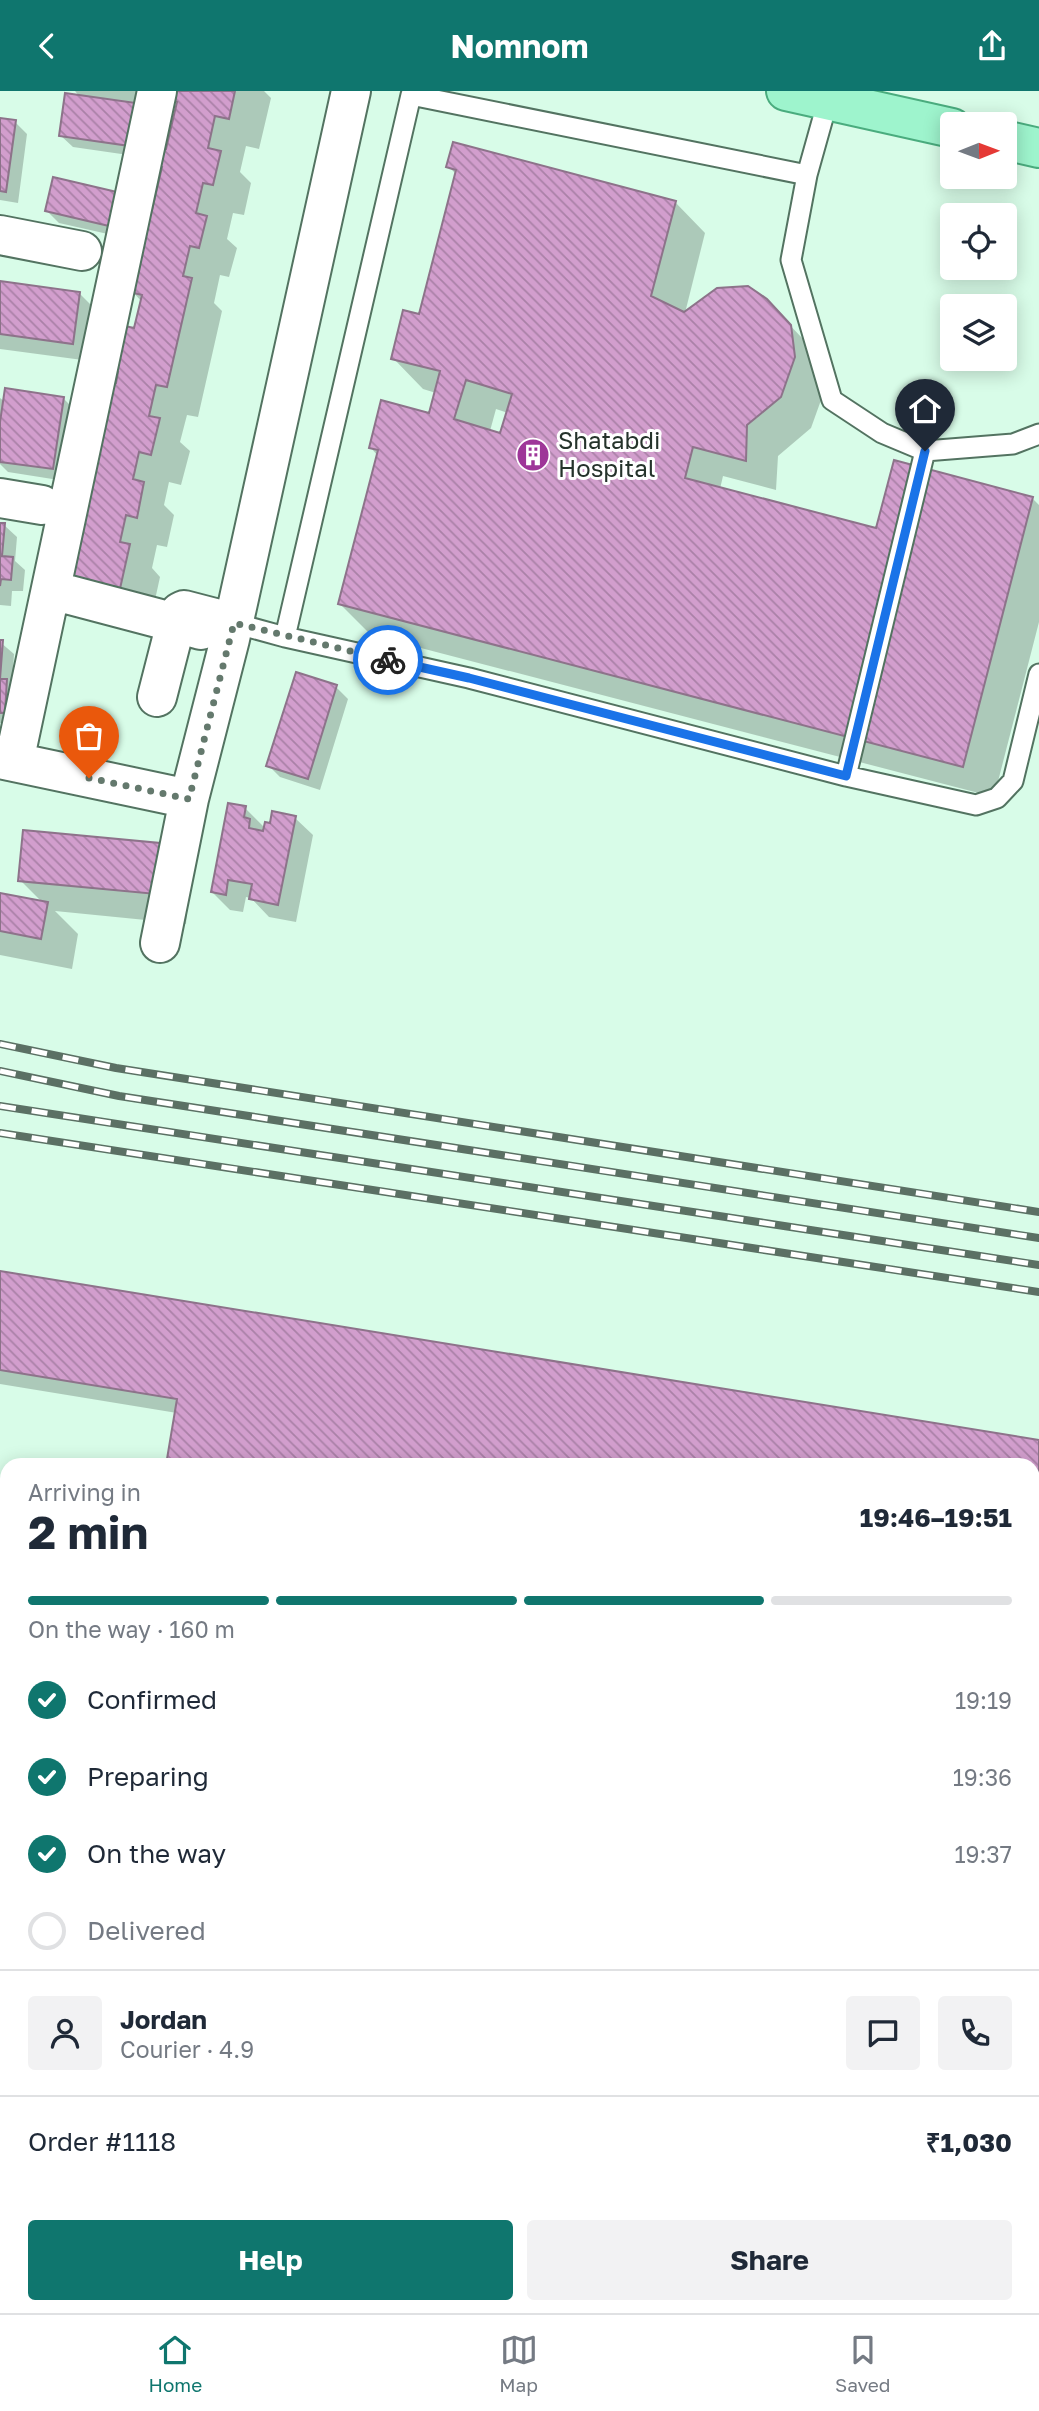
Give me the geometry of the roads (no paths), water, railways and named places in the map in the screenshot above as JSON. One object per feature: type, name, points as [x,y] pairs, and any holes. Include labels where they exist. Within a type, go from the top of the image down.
[{"type":"main road","points":[[786,91],[940,125]]},
{"type":"main road","points":[[1017,143],[1039,148]]},
{"type":"street","points":[[157,91],[51,590],[7,761],[189,799]]},
{"type":"street","points":[[160,943],[189,799],[232,631],[351,91]]},
{"type":"street","points":[[0,235],[82,251]]},
{"type":"street","points":[[0,498],[42,505]]},
{"type":"street","points":[[51,590],[176,623],[232,631]]},
{"type":"street","points":[[157,697],[176,623]]},
{"type":"lane","points":[[285,637],[411,95],[807,175]]},
{"type":"lane","points":[[828,100],[807,175],[791,260],[832,400],[882,433],[925,451],[1013,444],[1039,434]]},
{"type":"lane","points":[[846,776],[925,451]]},
{"type":"lane","points":[[232,631],[285,637],[469,678],[846,776],[976,804],[997,798],[1013,781],[1039,674]]},
{"type":"railway","points":[[0,1044],[116,1068],[1039,1212]]},
{"type":"railway","points":[[0,1071],[119,1096],[1039,1238]]},
{"type":"railway","points":[[0,1106],[1039,1265]]},
{"type":"railway","points":[[0,1133],[1039,1292]]},
{"type":"place","name":"Shatabdi Hospital","points":[[533,455]]}]
